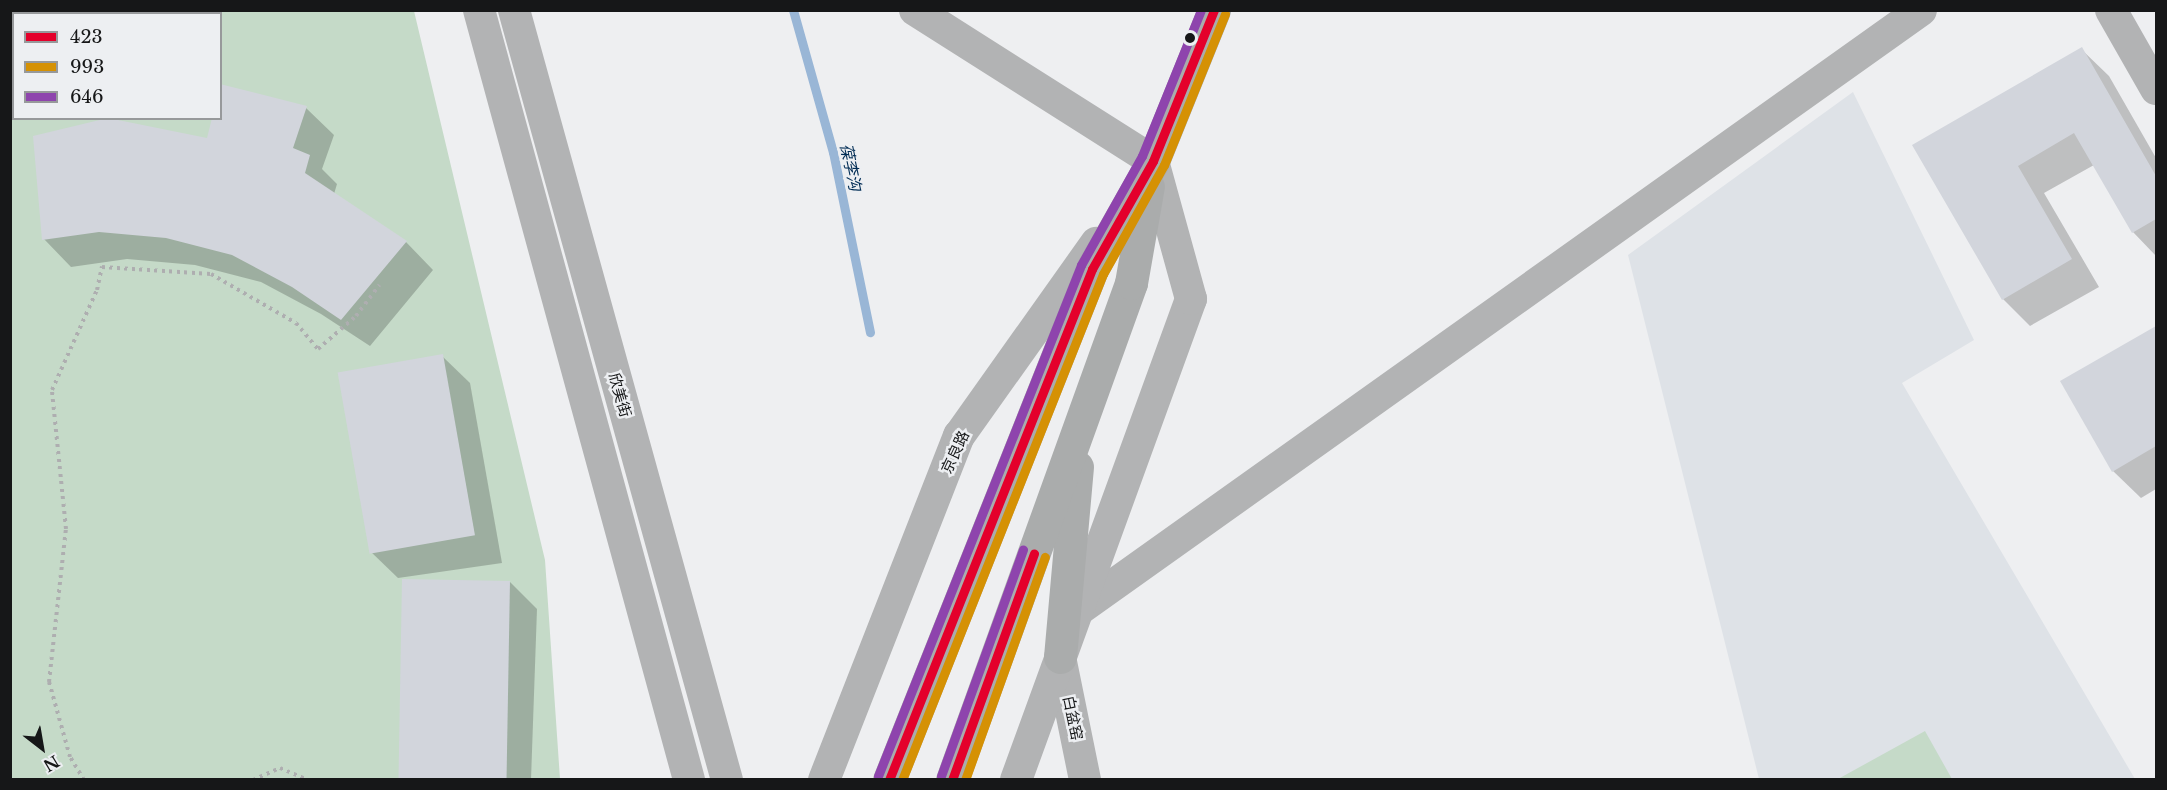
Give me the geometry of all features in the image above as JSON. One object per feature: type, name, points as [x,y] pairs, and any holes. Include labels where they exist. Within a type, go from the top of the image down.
[{"type":"main road","name":"京良路","points":[[889,780],[1092,269],[1153,161],[1214,10]]},
{"type":"main road","name":"京良路","points":[[952,780],[1131,283],[1153,161]]},
{"type":"main road","points":[[1060,657],[1081,422]]},
{"type":"street","points":[[479,10],[689,780]]},
{"type":"street","name":"欣美街","points":[[514,10],[727,780]]},
{"type":"street","points":[[915,10],[1153,161],[1191,299],[1016,780]]},
{"type":"street","points":[[1077,610],[1921,10]]},
{"type":"street","points":[[2111,10],[2157,88]]},
{"type":"street","name":"京良路","points":[[824,780],[959,436],[1153,161]]},
{"type":"street","name":"白盆窑","points":[[1060,657],[1085,780]]},
{"type":"path","points":[[84,780],[70,757],[49,682],[66,529],[52,390],[97,290],[102,267],[212,274],[296,323],[318,349],[356,316],[379,285]]},
{"type":"path","points":[[253,780],[280,768],[308,780]]},
{"type":"shaded area","points":[[1853,92],[1974,340],[1902,383],[2135,779],[1759,779],[1628,255]]},
{"type":"green space","points":[[10,11],[414,11],[545,560],[560,779],[11,779]]},
{"type":"green space","points":[[1925,731],[1952,779],[1838,779]]},
{"type":"building","points":[[2082,47],[2156,176],[2156,219],[2132,233],[2074,133],[2018,166],[2072,259],[2002,300],[1912,145]]},
{"type":"building","points":[[222,85],[307,106],[293,148],[310,155],[305,173],[407,241],[341,320],[292,287],[232,255],[166,238],[99,232],[42,240],[33,136],[100,120],[118,120],[207,138],[212,120],[222,120]]},
{"type":"building","points":[[2156,326],[2156,446],[2112,472],[2060,381]]},
{"type":"building","points":[[443,354],[475,535],[370,554],[338,373]]},
{"type":"building","points":[[402,579],[510,581],[507,780],[398,780]]},
{"type":"waterway","name":"葆李沟","points":[[793,10],[833,152],[870,332]]},
{"type":"transit line","name":"646","points":[[878,776],[1081,265],[1142,156],[1201,10]]},
{"type":"transit line","name":"423","points":[[889,780],[1092,269],[1153,161],[1214,10]]},
{"type":"transit line","name":"993","points":[[902,780],[1103,274],[1164,165],[1225,14]]},
{"type":"transit line","name":"646","points":[[941,776],[1023,549]]},
{"type":"transit line","name":"423","points":[[952,780],[1034,553]]},
{"type":"transit line","name":"993","points":[[965,780],[1045,557]]}]
